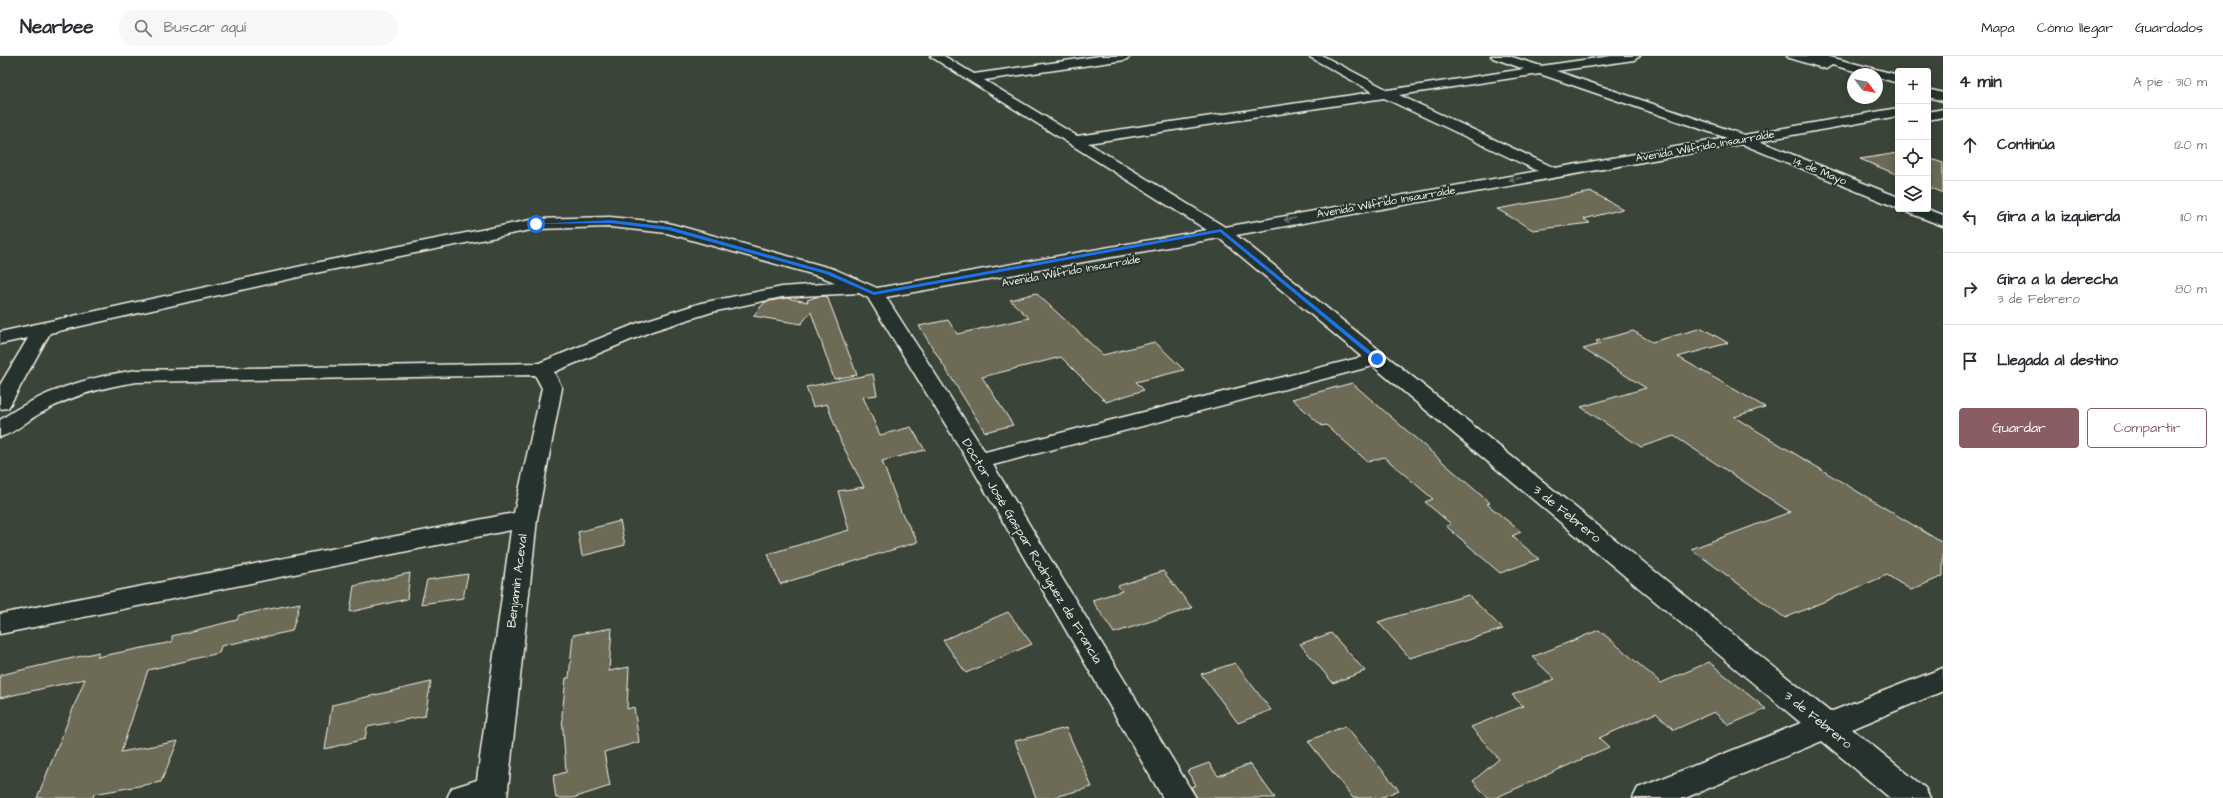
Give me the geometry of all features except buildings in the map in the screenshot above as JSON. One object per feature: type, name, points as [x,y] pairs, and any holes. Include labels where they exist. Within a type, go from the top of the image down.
[{"type":"street","name":"3 de Febrero","points":[[936,56],[1228,236],[1914,798]]},
{"type":"street","points":[[972,78],[1125,56]]},
{"type":"street","points":[[1314,56],[1386,94],[1553,173]]},
{"type":"street","name":"14 de Mayo","points":[[1497,56],[1640,103],[1742,139],[1895,202]]},
{"type":"street","points":[[1074,141],[1634,56]]},
{"type":"street","points":[[1793,56],[1847,71]]},
{"type":"street","points":[[1812,56],[1895,78]]},
{"type":"street","points":[[1883,80],[1895,83]]},
{"type":"street","points":[[1931,88],[1943,91]]},
{"type":"street","points":[[1931,94],[1943,97]]},
{"type":"street","points":[[1931,106],[1943,104]]},
{"type":"street","name":"Avenida Wilfrido Insaurralde","points":[[1228,236],[1553,173],[1895,113]]},
{"type":"street","points":[[1931,116],[1943,114]]},
{"type":"street","name":"Avenida Wilfrido Insaurralde","points":[[542,369],[645,327],[708,307],[782,292],[819,289],[873,295],[1895,123]]},
{"type":"street","points":[[1920,212],[1943,221]]},
{"type":"street","points":[[0,338],[325,266],[536,224],[610,222],[668,228],[828,273],[873,295]]},
{"type":"street","name":"Doctor José Gaspar Rodriguez de Francia","points":[[873,295],[979,461],[1180,798]]},
{"type":"street","points":[[0,403],[43,328]]},
{"type":"street","points":[[979,461],[1377,359]]},
{"type":"street","points":[[0,430],[53,397],[103,380],[137,376],[542,369]]},
{"type":"street","name":"Benjamín Aceval","points":[[482,796],[525,519],[552,388],[542,369]]},
{"type":"street","points":[[0,624],[525,519]]},
{"type":"street","points":[[1649,798],[1943,679]]},
{"type":"route","points":[[536,224],[610,222],[668,228],[828,273],[864,288],[874,294],[1221,231],[1377,359]]}]
